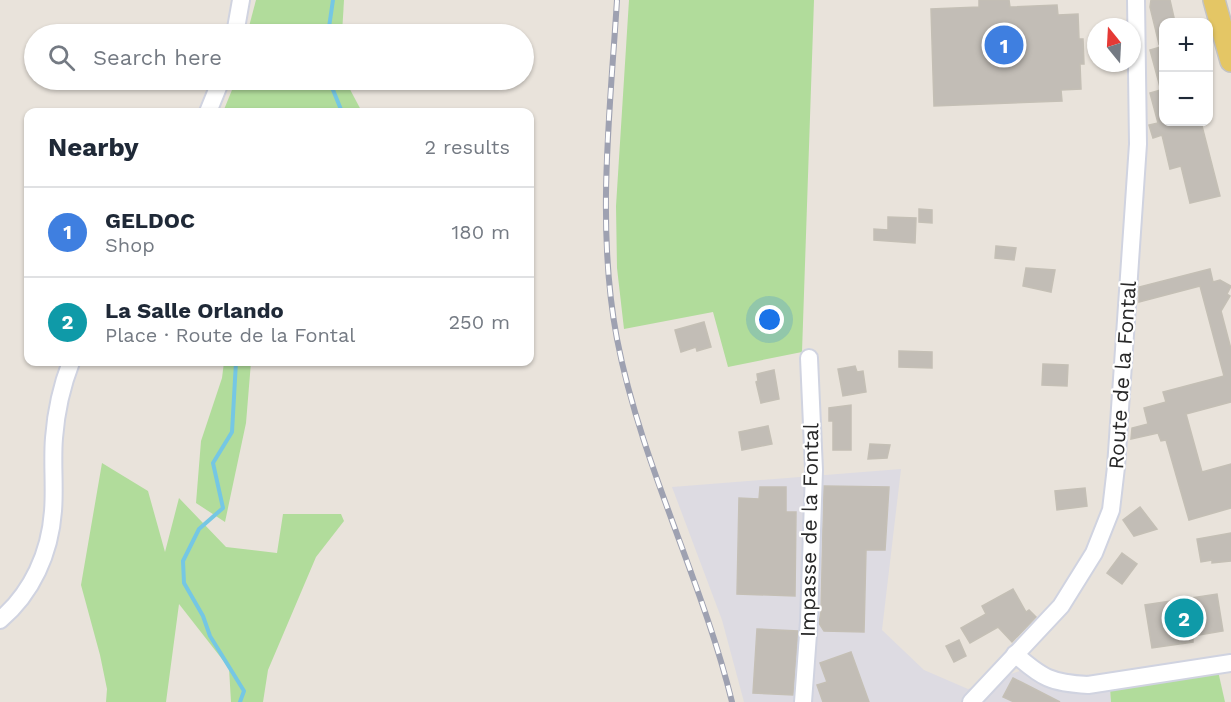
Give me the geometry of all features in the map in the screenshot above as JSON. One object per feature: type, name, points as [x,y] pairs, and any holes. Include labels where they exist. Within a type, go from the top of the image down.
[{"type":"main road","points":[[1214,0],[1231,61]]},
{"type":"street","points":[[237,24],[241,0]]},
{"type":"street","name":"Route de la Fontal","points":[[971,702],[1061,606],[1094,553],[1111,510],[1118,444],[1138,144],[1136,0]]},
{"type":"street","points":[[210,108],[217,90]]},
{"type":"street","name":"Impasse de la Fontal","points":[[803,702],[809,621],[814,470],[809,358]]},
{"type":"street","points":[[0,620],[22,598],[45,555],[51,532],[53,510],[54,438],[57,412],[69,366]]},
{"type":"street","points":[[1015,654],[1040,675],[1067,684],[1088,685],[1231,663]]},
{"type":"shaded area","points":[[901,469],[882,630],[924,670],[968,689],[1034,666],[1110,688],[1111,702],[744,702],[722,620],[672,487]]},
{"type":"green space","points":[[256,0],[344,0],[343,24],[250,24]]},
{"type":"green space","points":[[629,0],[814,0],[802,352],[728,367],[713,312],[624,329],[617,268],[616,206]]},
{"type":"green space","points":[[232,90],[350,90],[360,108],[225,108]]},
{"type":"green space","points":[[224,366],[251,366],[246,423],[225,522],[196,503],[201,441],[222,378]]},
{"type":"green space","points":[[102,463],[148,491],[165,552],[179,498],[226,547],[277,553],[283,514],[341,514],[344,521],[316,557],[268,670],[263,702],[231,702],[229,668],[179,604],[166,702],[106,702],[107,689],[100,655],[81,585]]},
{"type":"green space","points":[[1218,671],[1225,702],[1111,702],[1110,688]]},
{"type":"building","points":[[979,0],[1009,0],[1010,7],[1057,5],[1058,15],[1078,14],[1079,39],[1083,39],[1084,64],[1080,64],[1081,89],[1061,90],[1062,101],[934,106],[931,9],[979,7]]},
{"type":"building","points":[[1151,0],[1170,0],[1174,18],[1159,18],[1159,44],[1150,7]]},
{"type":"building","points":[[1159,47],[1159,83],[1150,50]]},
{"type":"building","points":[[1159,90],[1159,126],[1202,126],[1220,196],[1190,203],[1181,166],[1170,169],[1162,135],[1153,138],[1149,125],[1158,123],[1150,93]]},
{"type":"building","points":[[919,209],[932,210],[932,223],[919,222]]},
{"type":"building","points":[[888,217],[916,218],[915,243],[874,240],[874,229],[888,230]]},
{"type":"building","points":[[996,246],[1016,248],[1014,260],[995,258]]},
{"type":"building","points":[[1026,268],[1055,270],[1051,292],[1023,286]]},
{"type":"building","points":[[1210,269],[1213,282],[1220,280],[1231,286],[1227,294],[1230,296],[1221,311],[1231,349],[1231,402],[1186,414],[1202,472],[1231,464],[1231,508],[1189,520],[1166,440],[1161,441],[1158,433],[1131,439],[1132,428],[1148,424],[1144,408],[1166,402],[1163,392],[1224,376],[1200,286],[1139,302],[1139,287]]},
{"type":"building","points":[[704,322],[711,347],[697,351],[696,347],[681,352],[675,330]]},
{"type":"building","points":[[899,351],[932,352],[932,368],[899,367]]},
{"type":"building","points":[[1043,364],[1068,365],[1067,386],[1042,385]]},
{"type":"building","points":[[855,366],[857,372],[863,371],[866,392],[843,396],[838,369]]},
{"type":"building","points":[[774,370],[779,399],[761,403],[756,382],[758,381],[757,374]]},
{"type":"building","points":[[851,405],[851,450],[833,450],[833,421],[829,421],[829,408]]},
{"type":"building","points":[[768,426],[772,444],[742,450],[739,432]]},
{"type":"building","points":[[870,444],[890,445],[887,458],[868,459]]},
{"type":"building","points":[[824,486],[889,487],[885,550],[866,550],[864,632],[824,631],[819,623]]},
{"type":"building","points":[[760,487],[786,487],[786,512],[796,512],[795,596],[737,594],[739,498],[759,499]]},
{"type":"building","points":[[1085,488],[1087,506],[1057,510],[1055,491]]},
{"type":"building","points":[[1140,507],[1157,529],[1134,536],[1123,520]]},
{"type":"building","points":[[1231,533],[1231,561],[1201,562],[1197,539]]},
{"type":"building","points":[[1122,553],[1137,564],[1122,584],[1107,573]]},
{"type":"building","points":[[1013,589],[1026,612],[1029,610],[1036,617],[1012,642],[998,627],[970,643],[961,628],[986,614],[982,606]]},
{"type":"building","points":[[1217,594],[1223,631],[1193,636],[1193,642],[1152,648],[1145,605]]},
{"type":"building","points":[[757,629],[798,631],[793,695],[753,693]]},
{"type":"building","points":[[959,640],[966,656],[954,662],[946,646]]},
{"type":"building","points":[[851,652],[869,702],[823,702],[817,685],[827,682],[820,663]]},
{"type":"building","points":[[1013,678],[1060,702],[1014,702],[1003,697]]},
{"type":"waterway","points":[[329,24],[333,0]]},
{"type":"waterway","points":[[333,90],[340,108]]},
{"type":"waterway","points":[[236,366],[232,432],[213,463],[223,508],[199,529],[183,561],[184,583],[203,616],[210,636],[244,691],[240,702]]},
{"type":"railway","points":[[617,0],[606,170],[607,255],[617,339],[641,431],[705,611],[732,702]]},
{"type":"place","name":"GELDOC","points":[[1004,45]]},
{"type":"place","name":"La Salle Orlando","points":[[1184,618]]}]
